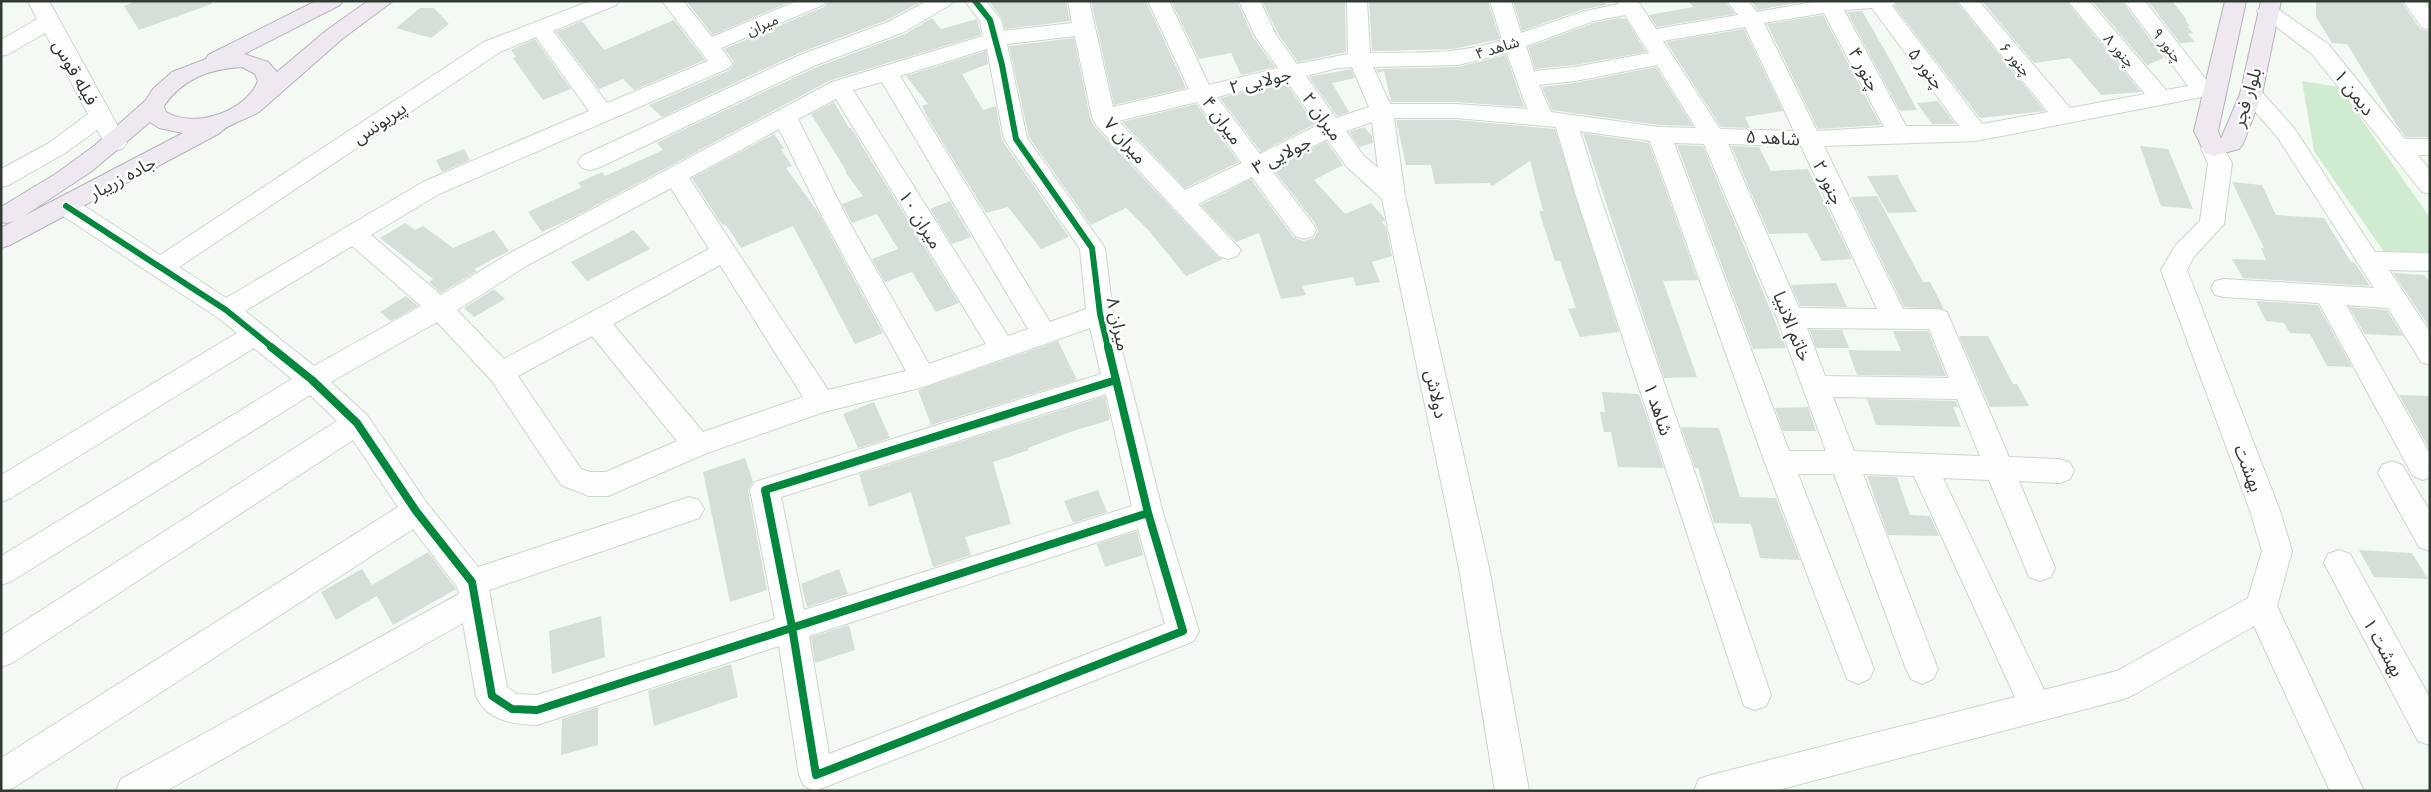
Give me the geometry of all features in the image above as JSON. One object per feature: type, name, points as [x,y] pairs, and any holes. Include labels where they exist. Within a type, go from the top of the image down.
[{"type":"main road","points":[[204,66],[333,1]]},
{"type":"main road","points":[[153,106],[156,116],[173,126],[190,127],[209,124],[241,112],[335,34],[383,1]]},
{"type":"main road","name":"بلوار فجر","points":[[2236,1],[2211,87],[2206,131],[2213,148],[2231,144],[2251,94],[2270,6]]},
{"type":"main road","points":[[306,14],[304,19],[307,28],[318,33],[335,34]]},
{"type":"main road","points":[[204,66],[222,61],[243,60],[257,64],[267,71],[269,81],[260,98]]},
{"type":"main road","name":"جاده زریبار","points":[[1,218],[36,200],[115,143],[153,106],[161,91],[174,80],[204,66]]},
{"type":"main road","points":[[2211,87],[2251,94]]},
{"type":"main road","name":"جاده زریبار","points":[[1,239],[241,112]]},
{"type":"street","name":"فیله قوس","points":[[38,1],[115,143]]},
{"type":"street","name":"پیریونس","points":[[161,267],[492,47],[609,1]]},
{"type":"street","points":[[226,310],[431,188],[721,63],[672,1]]},
{"type":"street","name":"میران","points":[[708,46],[816,1]]},
{"type":"street","points":[[590,162],[808,60],[896,27],[943,1]]},
{"type":"street","name":"میران ۸","points":[[792,627],[816,775],[1183,631],[1148,513],[1100,314],[1092,248],[1016,139],[996,39],[990,20],[975,1]]},
{"type":"street","name":"میران ۷","points":[[1078,1],[1103,117],[1228,250]]},
{"type":"street","name":"میران ۴","points":[[1158,1],[1203,92],[1304,230]]},
{"type":"street","name":"میران ۲","points":[[1249,1],[1266,36],[1355,161],[1393,196]]},
{"type":"street","name":"دولاش","points":[[1357,1],[1359,59],[1382,111],[1393,196],[1474,568],[1512,791]]},
{"type":"street","name":"شاهد ۱","points":[[1500,1],[1526,79],[1554,121],[1588,196],[1755,695]]},
{"type":"street","name":"چنور ۶","points":[[1968,1],[2064,116]]},
{"type":"street","name":"چنور ۸","points":[[2078,1],[2162,99]]},
{"type":"street","name":"چنور ۹","points":[[2134,1],[2211,87]]},
{"type":"street","points":[[2413,1],[2430,23]]},
{"type":"street","points":[[1526,79],[1574,74],[1656,47],[1744,10],[1830,3],[1882,2]]},
{"type":"street","name":"چنور ۵","points":[[1882,2],[1976,133]]},
{"type":"street","name":"چنور ۴","points":[[1830,3],[1899,134]]},
{"type":"street","name":"شاهد ۴","points":[[1359,59],[1458,58],[1490,52],[1514,42],[1628,4]]},
{"type":"street","name":"خاتم الانبیا","points":[[1628,4],[1712,135],[1790,318],[1846,462],[1922,669]]},
{"type":"street","name":"دیمن ۱","points":[[2270,6],[2320,49],[2430,186]]},
{"type":"street","name":"چنور ۲","points":[[1744,10],[1809,139],[1895,319]]},
{"type":"street","points":[[1,48],[48,22]]},
{"type":"street","points":[[540,28],[603,114]]},
{"type":"street","points":[[1,572],[312,380],[440,308],[519,259],[840,87],[996,39],[1084,28]]},
{"type":"street","name":"جولایی ۲","points":[[1103,117],[1338,61],[1359,59]]},
{"type":"street","points":[[887,72],[1044,334]]},
{"type":"street","name":"میران ۱۰","points":[[840,87],[1002,350]]},
{"type":"street","name":"شاهد ۵","points":[[1382,111],[1456,111],[1554,121],[1660,135],[1809,139],[1899,134],[1976,133],[2162,99],[2211,87]]},
{"type":"street","points":[[2251,94],[2286,133],[2368,261],[2396,299],[2430,355]]},
{"type":"street","points":[[636,100],[662,128]]},
{"type":"street","name":"جولایی ۳","points":[[1182,202],[1331,128],[1382,111]]},
{"type":"street","points":[[1,179],[57,148],[101,116]]},
{"type":"street","points":[[785,117],[835,218],[923,377]]},
{"type":"street","points":[[1660,135],[1779,463],[1858,669]]},
{"type":"street","points":[[2397,147],[2430,147]]},
{"type":"street","name":"بهشت","points":[[2213,148],[2220,163],[2212,224],[2184,252],[2174,270],[2265,511],[2277,551],[2261,606]]},
{"type":"street","points":[[675,176],[821,402]]},
{"type":"street","points":[[66,206],[226,310],[312,380],[356,423],[473,592],[492,696],[512,708],[537,710],[1148,513]]},
{"type":"street","points":[[354,234],[440,308],[501,373],[570,477],[589,484],[608,484],[697,444],[821,402],[923,377],[1100,314]]},
{"type":"street","points":[[501,373],[724,252]]},
{"type":"street","points":[[2368,261],[2430,262]]},
{"type":"street","points":[[2224,288],[2396,299]]},
{"type":"street","points":[[2327,294],[2423,468]]},
{"type":"street","points":[[1790,318],[1938,319],[2040,568]]},
{"type":"street","points":[[595,321],[697,444]]},
{"type":"street","points":[[1,490],[256,334]]},
{"type":"street","points":[[792,627],[766,490],[1117,380]]},
{"type":"street","points":[[1816,386],[1967,389]]},
{"type":"street","points":[[1,653],[356,423]]},
{"type":"street","points":[[1779,463],[1846,462],[2060,471]]},
{"type":"street","points":[[1923,465],[2035,706]]},
{"type":"street","points":[[2392,473],[2430,538]]},
{"type":"street","points":[[132,791],[473,592],[689,509]]},
{"type":"street","points":[[1,776],[416,512]]},
{"type":"street","name":"بهشت ۱","points":[[2338,563],[2430,730]]},
{"type":"street","points":[[1711,791],[2124,684],[2261,606],[2347,791]]},
{"type":"green space","points":[[2302,81],[2339,87],[2430,218],[2430,254],[2384,252],[2314,151]]},
{"type":"building","points":[[136,1],[212,1],[212,4],[139,30],[124,6]]},
{"type":"building","points":[[686,1],[792,1],[713,35]]},
{"type":"building","points":[[828,1],[919,3],[887,20],[799,53],[662,117],[649,105],[730,70],[734,62],[724,49],[824,7]]},
{"type":"building","points":[[989,1],[1066,1],[1070,21],[1005,29],[1002,19]]},
{"type":"building","points":[[1091,1],[1146,1],[1186,88],[1114,105]]},
{"type":"building","points":[[1171,1],[1237,1],[1253,37],[1275,67],[1241,75],[1231,53],[1199,59]]},
{"type":"building","points":[[1262,1],[1345,1],[1346,52],[1298,62],[1278,34]]},
{"type":"building","points":[[1369,1],[1488,1],[1500,39],[1453,49],[1372,51]]},
{"type":"building","points":[[1513,1],[1605,1],[1606,5],[1581,10],[1522,31]]},
{"type":"building","points":[[1688,1],[1725,1],[1735,14],[1657,27],[1649,15],[1693,7]]},
{"type":"building","points":[[1751,1],[1805,1],[1758,10]]},
{"type":"building","points":[[1898,1],[1956,1],[2045,111],[1980,118],[1894,6]]},
{"type":"building","points":[[1982,1],[2066,1],[2141,92],[2101,95],[2070,58],[2034,63]]},
{"type":"building","points":[[2092,1],[2122,1],[2164,58],[2147,65]]},
{"type":"building","points":[[2148,1],[2172,1],[2187,20],[2185,20],[2190,26],[2187,26],[2193,33],[2188,34],[2195,42],[2180,43]]},
{"type":"building","points":[[2316,1],[2401,1],[2420,29],[2428,31],[2430,137],[2406,137],[2347,44],[2332,43],[2316,17]]},
{"type":"building","points":[[420,8],[434,8],[449,24],[431,38],[396,28]]},
{"type":"building","points":[[1862,11],[1917,110],[1900,111],[1847,12]]},
{"type":"building","points":[[1823,15],[1881,125],[1818,129],[1767,24]]},
{"type":"building","points":[[932,18],[941,29],[977,19],[981,35],[831,80],[576,216],[542,232],[528,212],[582,187],[578,183],[602,172],[605,176],[663,150],[657,143],[668,137],[817,67],[905,34]]},
{"type":"building","points":[[1619,18],[1626,19],[1646,52],[1575,65],[1535,69],[1528,47],[1594,23]]},
{"type":"building","points":[[674,20],[705,60],[634,90],[623,79],[599,89],[556,32],[582,21],[604,50]]},
{"type":"building","points":[[1744,29],[1783,111],[1745,117],[1750,128],[1721,127],[1666,42]]},
{"type":"building","points":[[1074,38],[1090,117],[1094,126],[1218,257],[1223,259],[1186,276],[1149,231],[1126,208],[1091,225],[1029,137],[1009,46]]},
{"type":"building","points":[[535,39],[571,89],[543,100],[513,58],[516,57],[511,50]]},
{"type":"building","points":[[986,51],[988,64],[962,74],[983,110],[996,106],[1002,140],[1069,237],[1041,249],[1008,207],[986,213],[929,120],[922,106],[928,104],[906,76]]},
{"type":"building","points":[[1506,55],[1524,107],[1456,102],[1391,102],[1384,71],[1378,73],[1376,69],[1458,67]]},
{"type":"building","points":[[1656,67],[1693,126],[1659,125],[1552,110],[1542,87],[1575,83]]},
{"type":"building","points":[[1351,69],[1355,78],[1332,83],[1349,112],[1337,116],[1309,77]]},
{"type":"building","points":[[1285,82],[1315,124],[1261,152],[1220,98]]},
{"type":"building","points":[[1938,101],[1955,124],[1932,124],[1917,103]]},
{"type":"building","points":[[834,102],[959,303],[936,312],[912,272],[885,282],[872,259],[898,249],[877,214],[852,223],[842,204],[863,196],[845,172],[847,172],[811,114]]},
{"type":"building","points":[[1196,104],[1239,162],[1185,188],[1122,122]]},
{"type":"building","points":[[1396,120],[1456,120],[1555,129],[1619,332],[1580,337],[1568,309],[1576,308],[1560,261],[1555,261],[1539,211],[1543,211],[1530,161],[1492,186],[1489,183],[1435,184],[1431,165],[1406,165]]},
{"type":"building","points":[[1364,127],[1372,136],[1373,143],[1359,147],[1349,132]]},
{"type":"building","points":[[1583,133],[1649,143],[1698,280],[1663,281],[1697,377],[1664,378]]},
{"type":"building","points":[[774,134],[784,148],[781,149],[792,166],[786,168],[818,212],[883,333],[855,344],[793,226],[741,248],[729,229],[724,224],[722,225],[692,178]]},
{"type":"building","points":[[1326,141],[1343,165],[1314,180],[1345,214],[1371,203],[1384,218],[1385,221],[1382,222],[1386,227],[1392,256],[1372,262],[1380,282],[1356,286],[1353,277],[1302,286],[1306,295],[1281,299],[1259,233],[1236,242],[1201,205],[1251,179],[1293,237],[1303,241],[1314,238],[1318,231],[1315,223],[1273,169]]},
{"type":"building","points":[[1677,145],[1703,146],[1786,348],[1753,349]]},
{"type":"building","points":[[1731,146],[1759,147],[1771,171],[1808,169],[1852,259],[1822,261],[1807,233],[1769,234]]},
{"type":"building","points":[[2140,146],[2168,149],[2193,209],[2161,206]]},
{"type":"building","points":[[464,149],[470,160],[442,172],[436,160]]},
{"type":"building","points":[[1897,175],[1917,212],[1888,213],[1867,176]]},
{"type":"building","points":[[2232,182],[2262,185],[2276,215],[2324,218],[2351,262],[2355,263],[2370,286],[2243,278],[2232,259],[2266,260],[2261,248],[2264,248]]},
{"type":"building","points":[[1877,196],[1923,282],[1930,282],[1944,309],[1904,307],[1851,197]]},
{"type":"building","points":[[950,201],[971,237],[952,244],[930,209]]},
{"type":"building","points":[[405,223],[415,230],[423,226],[453,248],[494,230],[509,251],[474,269],[477,271],[441,293],[429,282],[433,279],[380,238]]},
{"type":"building","points":[[634,230],[650,249],[587,281],[571,262]]},
{"type":"building","points":[[2393,273],[2424,275],[2430,283],[2430,328]]},
{"type":"building","points":[[1836,283],[1847,307],[1800,306],[1791,285]]},
{"type":"building","points":[[494,289],[505,299],[474,317],[464,308]]},
{"type":"building","points":[[406,296],[418,306],[391,321],[380,312]]},
{"type":"building","points":[[2256,301],[2318,305],[2352,367],[2327,366],[2310,334],[2290,333],[2284,323],[2266,321]]},
{"type":"building","points":[[2349,307],[2387,310],[2403,336],[2365,334]]},
{"type":"building","points":[[1810,330],[1842,330],[1849,348],[1816,348]]},
{"type":"building","points":[[1893,331],[1928,331],[1946,376],[1857,375],[1848,350],[1901,351]]},
{"type":"building","points":[[1959,336],[1988,336],[2013,384],[2017,384],[2029,406],[1990,407]]},
{"type":"building","points":[[1058,341],[1077,380],[931,425],[918,390]]},
{"type":"building","points":[[1602,392],[1639,394],[1664,468],[1618,467],[1611,432],[1604,432],[1600,412],[1605,412]]},
{"type":"building","points":[[2399,395],[2430,396],[2430,450]]},
{"type":"building","points":[[1105,396],[1110,420],[1073,431],[1028,448],[1029,450],[993,462],[1011,524],[965,537],[971,555],[933,567],[911,492],[869,507],[859,474]]},
{"type":"building","points":[[1867,399],[1956,401],[1958,407],[1953,407],[1961,427],[1876,425]]},
{"type":"building","points":[[874,402],[890,438],[858,448],[843,414]]},
{"type":"building","points":[[1808,407],[1816,431],[1783,431],[1775,408]]},
{"type":"building","points":[[1681,427],[1719,428],[1740,497],[1776,498],[1800,560],[1760,558],[1751,524],[1714,523],[1698,468],[1695,468]]},
{"type":"building","points":[[745,458],[753,482],[748,490],[767,590],[730,602],[703,472]]},
{"type":"building","points":[[1867,476],[1897,477],[1910,515],[1930,516],[1939,536],[1888,535]]},
{"type":"building","points":[[1098,490],[1107,512],[1073,523],[1064,501]]},
{"type":"building","points":[[1137,531],[1143,555],[1105,567],[1097,544]]},
{"type":"building","points":[[2359,550],[2412,553],[2428,579],[2374,577]]},
{"type":"building","points":[[428,552],[456,589],[393,625],[377,596],[336,620],[321,592],[362,569],[372,585]]},
{"type":"building","points":[[839,569],[848,594],[807,607],[801,584]]},
{"type":"building","points":[[601,616],[605,657],[552,674],[549,631]]},
{"type":"building","points":[[849,625],[855,650],[815,663],[811,637]]},
{"type":"building","points":[[731,664],[738,697],[654,726],[648,691]]},
{"type":"building","points":[[598,707],[598,745],[561,755],[562,719]]},
{"type":"cycle path","points":[[975,1],[990,20],[1002,65],[1016,139],[1092,248],[1100,314],[1148,513],[1183,631],[816,775],[792,627],[765,490],[1117,380]]},
{"type":"cycle path","points":[[66,206],[226,310],[312,380],[357,423],[416,511],[472,582],[492,696],[512,709],[537,710],[1148,513]]}]
